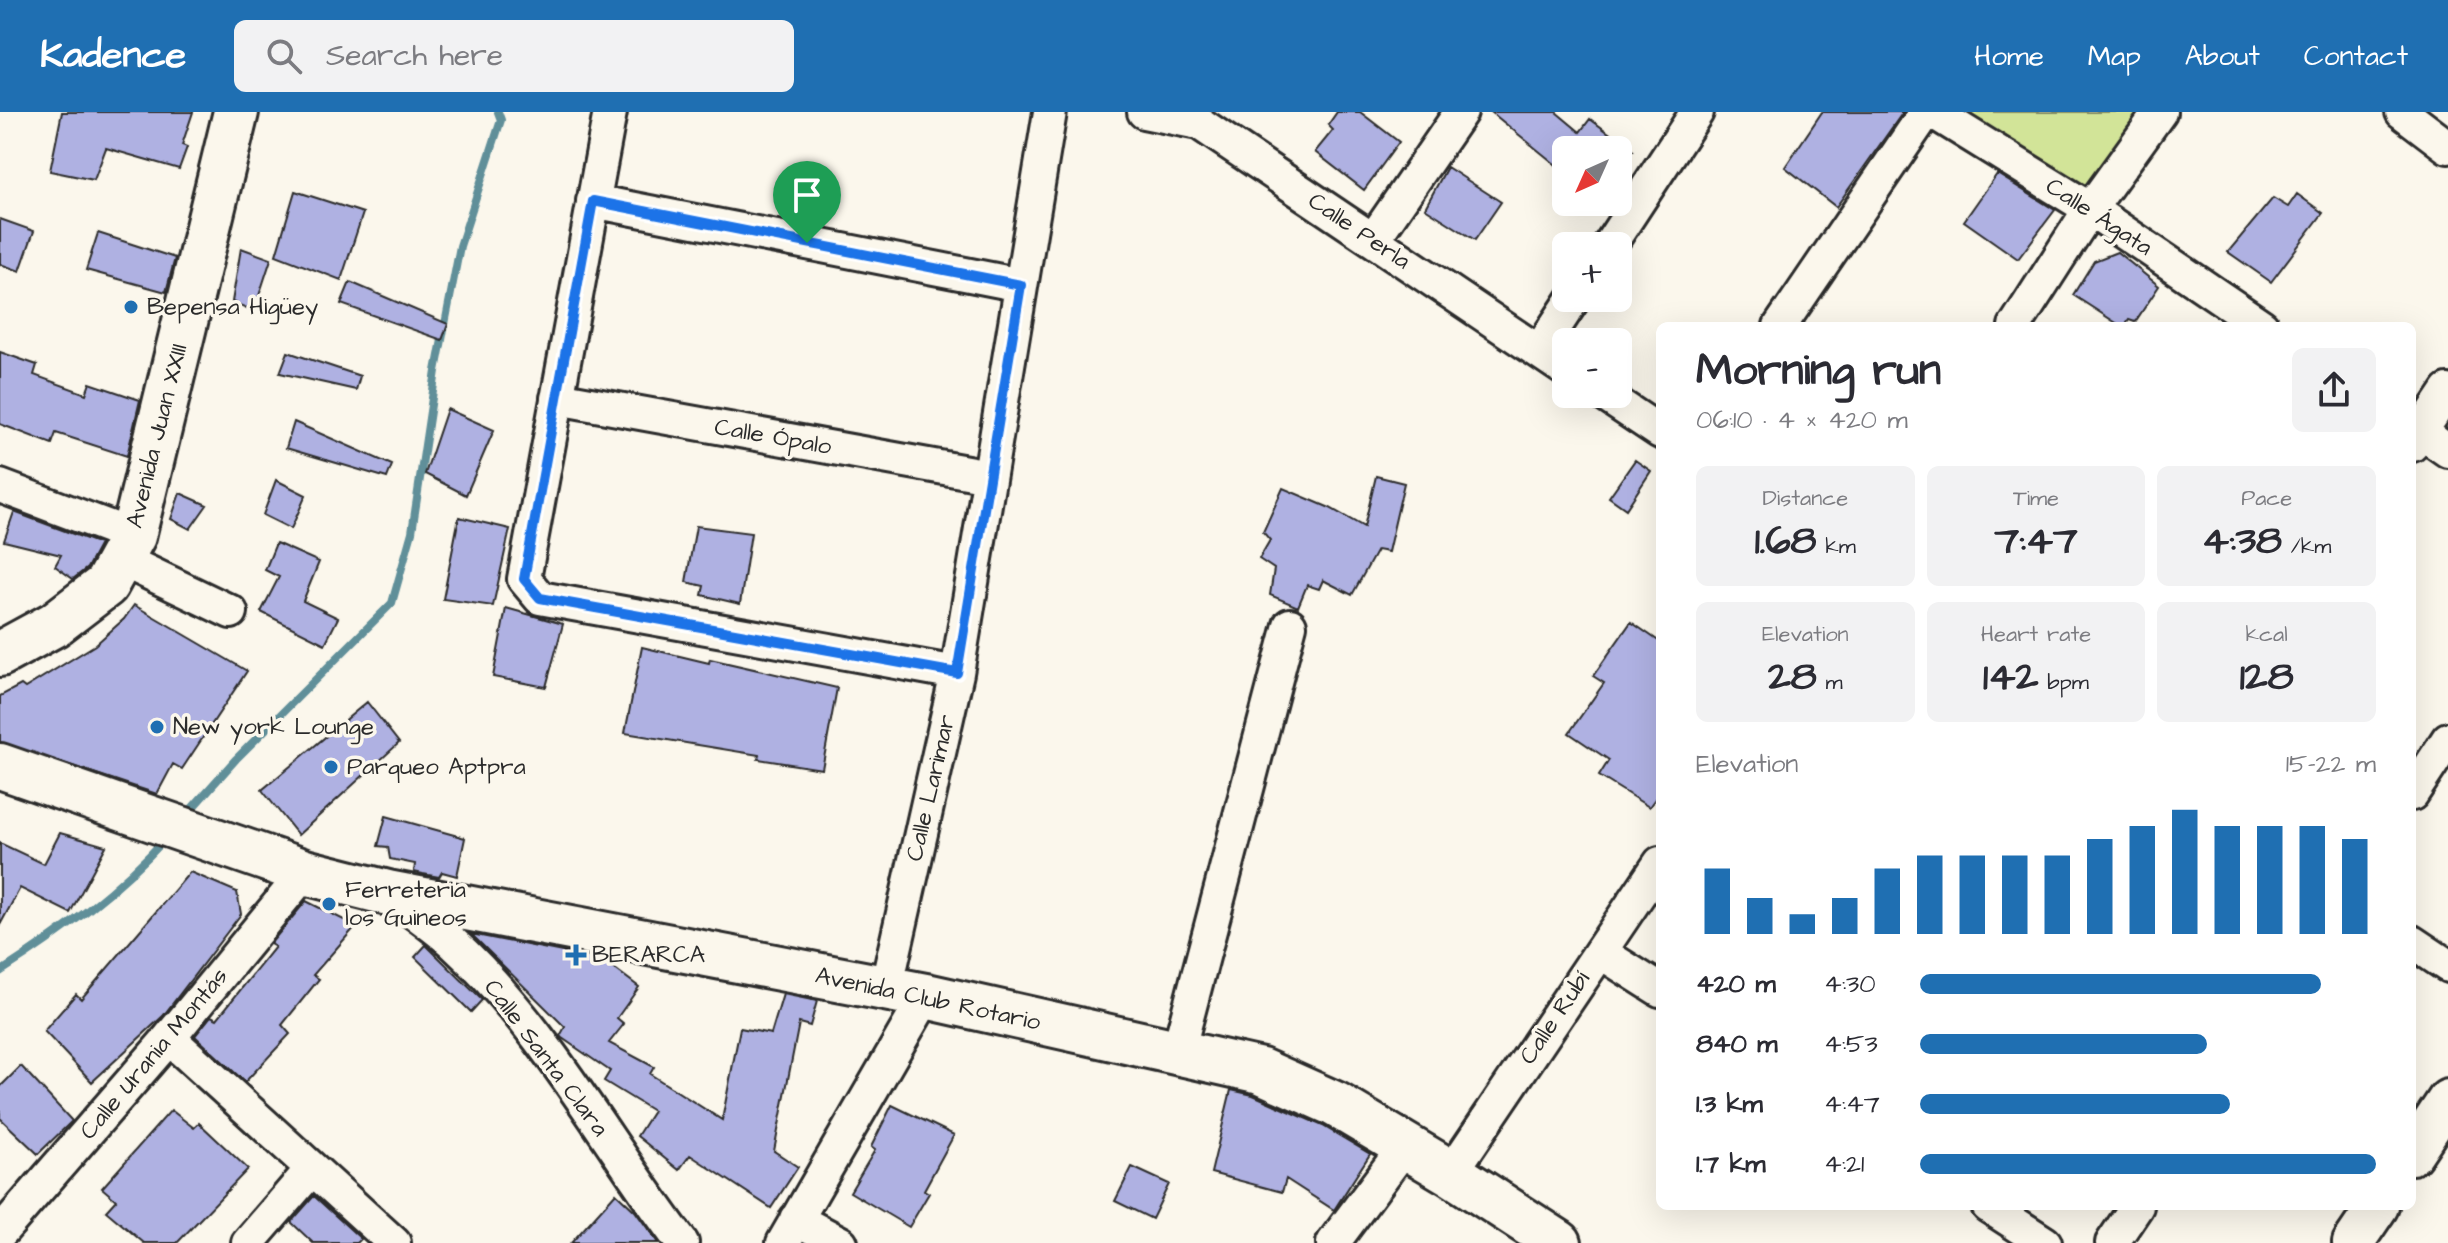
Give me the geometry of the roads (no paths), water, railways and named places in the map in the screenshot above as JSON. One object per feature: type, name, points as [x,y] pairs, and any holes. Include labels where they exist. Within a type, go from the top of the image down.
[{"type":"main road","name":"Avenida Juan XXIII","points":[[0,654],[55,624],[106,585],[126,547],[236,112]]},
{"type":"main road","name":"Avenida Club Rotario","points":[[0,766],[258,857],[388,893],[906,993],[1261,1071],[1335,1104],[1406,1145],[1559,1243]]},
{"type":"street","points":[[610,112],[524,579],[540,598],[957,673]]},
{"type":"street","name":"Calle Larimar","points":[[790,1231],[906,993],[1050,112]]},
{"type":"street","name":"Calle Perla","points":[[1144,112],[1199,123],[1552,360]]},
{"type":"street","points":[[1373,240],[1461,112]]},
{"type":"street","points":[[1618,232],[1697,112]]},
{"type":"street","points":[[1783,322],[1926,112]]},
{"type":"street","name":"Calle Ágata","points":[[1933,112],[2090,209],[2256,322]]},
{"type":"street","points":[[2018,322],[2090,209],[2160,112]]},
{"type":"street","points":[[2402,112],[2448,147]]},
{"type":"street","points":[[593,201],[1021,285]]},
{"type":"street","points":[[1539,351],[1565,312]]},
{"type":"street","points":[[2416,434],[2448,391]]},
{"type":"street","name":"Calle Ópalo","points":[[557,398],[989,476]]},
{"type":"street","points":[[1624,408],[1656,429]]},
{"type":"street","points":[[2416,435],[2448,451]]},
{"type":"street","points":[[0,486],[126,547],[231,612]]},
{"type":"street","points":[[1178,1052],[1290,625]]},
{"type":"street","points":[[2416,788],[2448,739]]},
{"type":"street","name":"Calle Rubí","points":[[1451,1173],[1656,869]]},
{"type":"street","name":"Calle Urania Montás","points":[[0,1233],[169,1038],[305,872]]},
{"type":"street","name":"Calle Santa Clara","points":[[388,893],[451,941],[495,987],[556,1062],[682,1243]]},
{"type":"street","points":[[2416,945],[2448,966]]},
{"type":"street","points":[[1600,952],[1656,987]]},
{"type":"street","points":[[169,1038],[394,1243]]},
{"type":"street","points":[[2416,1148],[2448,1100]]},
{"type":"street","points":[[1333,1243],[1406,1145]]},
{"type":"street","points":[[248,1243],[311,1170]]},
{"type":"street","points":[[1994,1210],[2045,1243]]},
{"type":"street","points":[[2112,1243],[2134,1210]]},
{"type":"street","points":[[2353,1243],[2375,1210]]},
{"type":"street","points":[[790,1231],[841,1243]]},
{"type":"waterway","points":[[186,815],[236,759],[392,603],[412,532],[436,371],[460,246],[501,120],[498,112]]},
{"type":"waterway","points":[[0,972],[88,910],[167,837]]},
{"type":"place","name":"Bepensa Higüey","points":[[131,307]]},
{"type":"place","name":"New york Lounge","points":[[157,727]]},
{"type":"place","name":"Parqueo Aptpra","points":[[331,767]]},
{"type":"place","name":"Ferreteria los Guineos","points":[[329,904]]},
{"type":"place","name":"BERARCA","points":[[576,955]]}]
